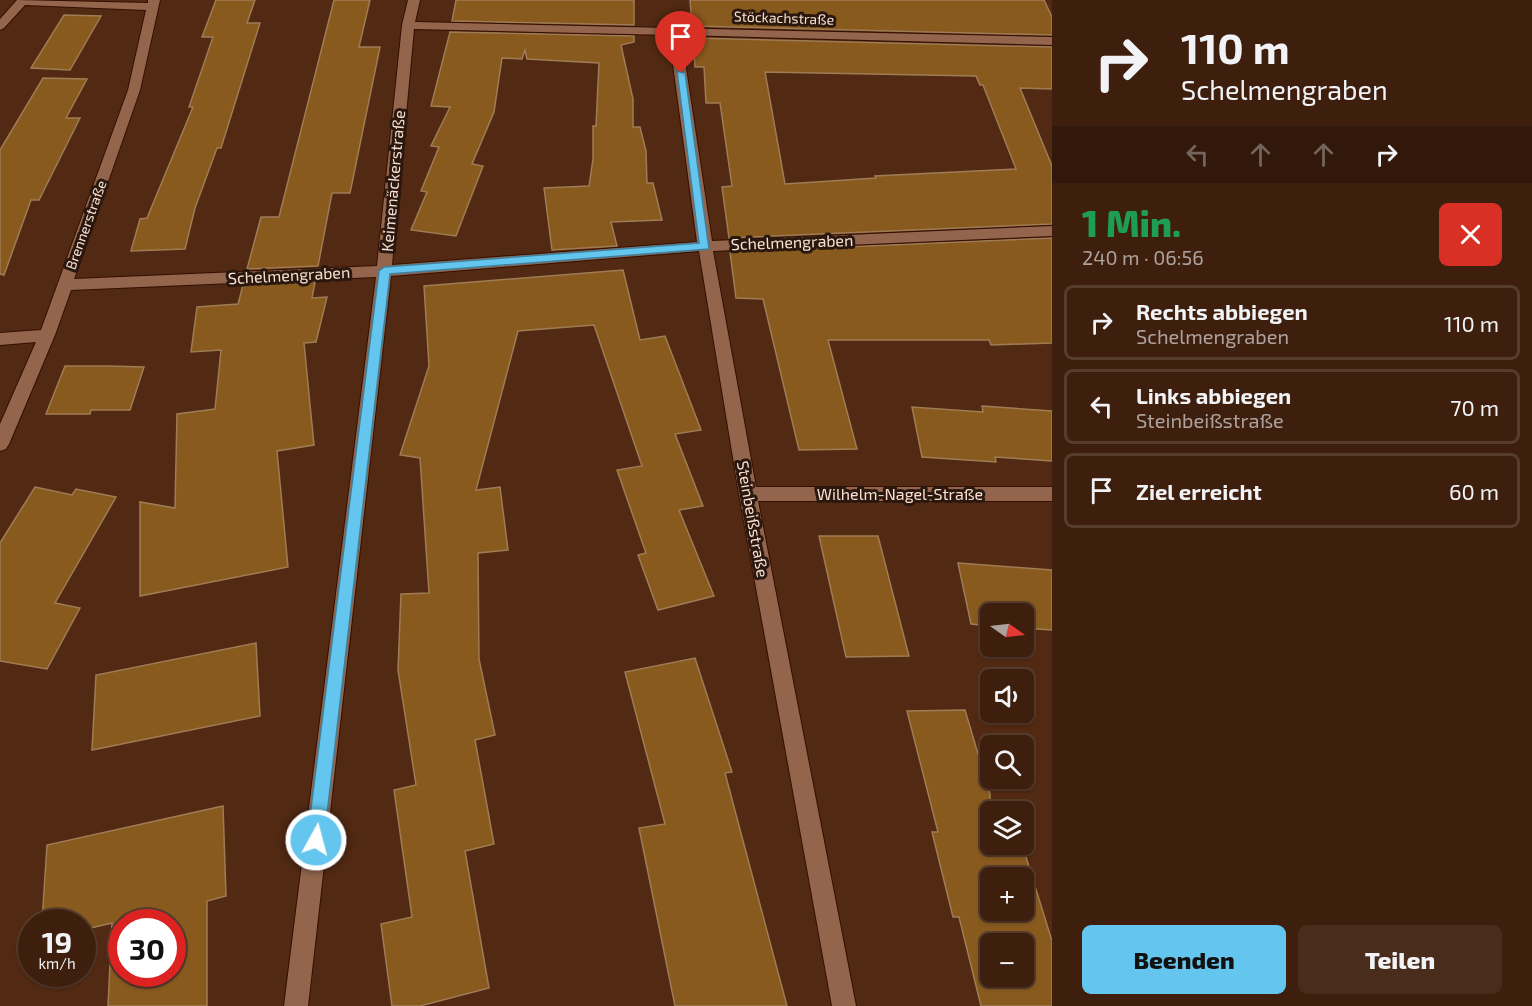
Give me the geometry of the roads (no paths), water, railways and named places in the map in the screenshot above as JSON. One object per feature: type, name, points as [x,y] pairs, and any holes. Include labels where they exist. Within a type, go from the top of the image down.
[{"type":"street","points":[[12,0],[153,3]]},
{"type":"street","name":"Keimenäckerstraße","points":[[296,1006],[384,271],[408,25],[414,0]]},
{"type":"street","points":[[0,26],[22,1]]},
{"type":"street","name":"Brennerstraße","points":[[0,444],[47,336],[134,90],[153,3]]},
{"type":"street","name":"Stöckachstraße","points":[[408,25],[1052,41]]},
{"type":"street","name":"Steinbeißstraße","points":[[675,30],[705,246],[748,494],[844,1006]]},
{"type":"street","name":"Schelmengraben","points":[[64,285],[384,271],[705,246],[1052,231]]},
{"type":"street","points":[[0,339],[47,336]]},
{"type":"street","name":"Wilhelm-Nagel-Straße","points":[[748,494],[1052,494]]}]
